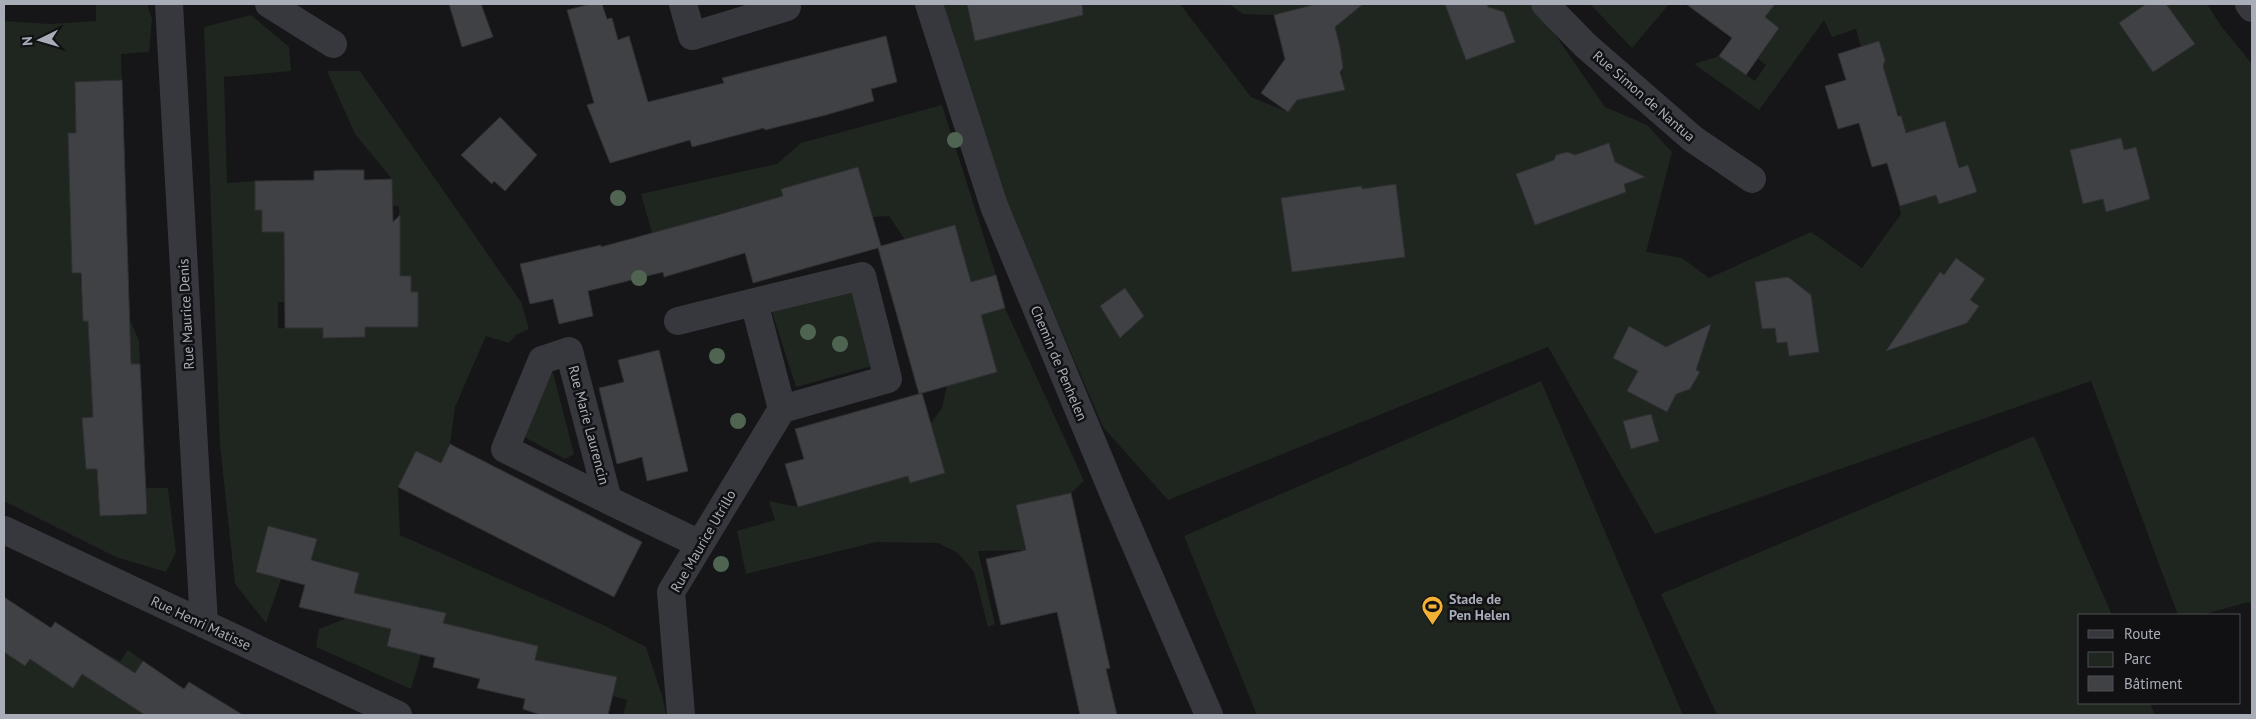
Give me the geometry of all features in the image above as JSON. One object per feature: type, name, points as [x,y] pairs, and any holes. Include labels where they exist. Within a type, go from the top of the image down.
[{"type":"street","name":"Rue Maurice Denis","points":[[169,4],[204,624]]},
{"type":"street","points":[[269,4],[333,44]]},
{"type":"street","points":[[682,4],[692,36],[786,7],[786,4]]},
{"type":"street","name":"Chemin de Penhelen","points":[[929,4],[994,206],[1115,497],[1209,715]]},
{"type":"street","name":"Rue Simon de Nantua","points":[[1544,4],[1585,45],[1678,127],[1752,179]]},
{"type":"street","points":[[2249,4],[2252,8]]},
{"type":"street","points":[[678,321],[754,302],[862,276],[888,380],[782,409],[754,302]]},
{"type":"street","name":"Rue Marie Laurencin","points":[[608,500],[569,352],[542,360],[505,449],[608,500],[700,544]]},
{"type":"street","name":"Rue Maurice Utrillo","points":[[681,715],[671,592],[782,409]]},
{"type":"street","name":"Rue Henri Matisse","points":[[4,530],[398,715]]},
{"type":"green space","points":[[96,4],[147,4],[152,19],[149,52],[121,54],[122,80],[75,83],[76,133],[68,134],[70,181],[83,321],[130,320],[139,341],[140,364],[90,365],[93,417],[82,418],[86,469],[97,469],[101,516],[147,514],[146,488],[168,488],[176,552],[166,572],[116,557],[4,501],[4,21],[50,24],[96,21]]},
{"type":"green space","points":[[944,4],[978,4],[979,9],[968,11],[975,41],[1025,29],[1037,4],[1180,4],[1251,97],[1288,112],[1297,100],[1344,90],[1335,27],[1352,13],[1345,4],[1534,4],[1605,107],[1647,125],[1672,152],[1646,252],[1682,258],[1709,278],[1811,232],[1862,268],[1901,214],[1893,182],[1895,160],[1872,167],[1861,130],[1900,115],[1890,100],[1884,82],[1888,81],[1883,66],[1885,60],[1861,47],[1856,29],[1832,37],[1824,20],[1759,110],[1694,64],[1719,56],[1755,81],[1766,65],[1758,59],[1779,28],[1765,17],[1767,14],[1753,4],[2207,4],[2221,26],[2252,64],[2252,604],[2249,602],[2205,614],[2178,614],[2091,381],[1655,534],[1548,347],[1168,500],[1103,427],[1001,190]]},
{"type":"green space","points":[[1229,4],[1315,4],[1274,15],[1243,14]]},
{"type":"green space","points":[[1590,4],[1669,4],[1632,48]]},
{"type":"green space","points":[[251,15],[289,47],[291,71],[224,77],[227,183],[255,181],[255,210],[262,210],[262,232],[314,232],[315,277],[284,278],[284,302],[278,302],[278,328],[323,328],[324,338],[365,337],[365,327],[418,327],[418,292],[411,292],[411,276],[365,276],[400,231],[399,206],[393,206],[392,179],[355,134],[327,71],[360,71],[521,302],[529,329],[516,335],[509,343],[486,336],[455,407],[450,444],[438,469],[430,458],[416,451],[398,487],[400,535],[601,624],[646,647],[663,699],[666,715],[623,715],[627,700],[613,696],[617,677],[583,670],[534,665],[538,646],[443,623],[445,614],[421,654],[411,689],[316,647],[319,629],[347,618],[359,573],[311,560],[317,539],[269,527],[256,572],[281,579],[266,623],[235,584],[220,445],[204,27]]},
{"type":"green space","points":[[942,105],[996,275],[983,279],[993,311],[1005,308],[1084,481],[1071,493],[1016,505],[1026,550],[978,551],[995,624],[988,627],[974,572],[958,553],[938,543],[876,542],[746,574],[737,531],[775,520],[769,501],[798,507],[908,476],[910,483],[945,473],[931,423],[942,408],[947,386],[905,240],[889,216],[872,217],[858,167],[823,177],[783,196],[714,215],[727,258],[687,224],[652,233],[641,194],[777,164],[801,143]]},
{"type":"green space","points":[[852,288],[872,366],[796,387],[771,309]]},
{"type":"green space","points":[[553,373],[574,454],[565,459],[519,434],[542,375]]},
{"type":"green space","name":"Stade de Pen Helen","points":[[1541,381],[1683,715],[1257,715],[1184,536]]},
{"type":"green space","points":[[2034,436],[2112,614],[2078,614],[2078,704],[2150,704],[2155,715],[1717,715],[1661,594]]},
{"type":"green space","points":[[98,650],[120,661],[128,650],[143,661],[119,698],[145,715],[4,715],[4,652],[25,666],[30,659],[73,687]]},
{"type":"building","points":[[449,4],[481,4],[493,37],[462,47]]},
{"type":"building","points":[[591,4],[602,4],[607,19],[612,18],[618,40],[629,36],[648,102],[724,83],[722,78],[886,36],[897,82],[871,89],[874,101],[826,115],[765,130],[764,128],[692,147],[690,140],[610,163],[587,105],[594,103],[567,10]]},
{"type":"building","points":[[967,4],[1082,4],[1083,15],[975,41]]},
{"type":"building","points":[[1316,4],[1363,4],[1335,27],[1343,68],[1340,72],[1345,90],[1297,100],[1288,112],[1261,93],[1285,59],[1274,15]]},
{"type":"building","points":[[1445,4],[1487,4],[1488,7],[1504,12],[1515,42],[1466,60]]},
{"type":"building","points":[[1686,4],[1775,4],[1765,17],[1779,28],[1746,75],[1719,56],[1732,38]]},
{"type":"building","points":[[2146,4],[2166,4],[2195,44],[2153,72],[2119,23]]},
{"type":"building","points":[[1879,41],[1885,60],[1883,66],[1898,116],[1901,116],[1906,133],[1945,121],[1959,168],[1968,165],[1977,192],[1939,204],[1936,195],[1900,206],[1887,163],[1872,167],[1859,123],[1838,129],[1825,86],[1846,80],[1838,54]]},
{"type":"building","points":[[122,80],[131,364],[140,364],[147,514],[100,516],[97,469],[86,469],[82,418],[93,417],[88,321],[83,321],[81,273],[72,273],[68,133],[76,133],[75,82]]},
{"type":"building","points":[[500,117],[537,155],[505,191],[494,181],[492,184],[461,155]]},
{"type":"building","points":[[2121,138],[2124,150],[2136,147],[2150,199],[2106,212],[2103,199],[2083,204],[2070,150]]},
{"type":"building","points":[[1609,143],[1615,162],[1645,177],[1624,184],[1626,192],[1535,225],[1516,174],[1554,160],[1556,155],[1567,152],[1575,155]]},
{"type":"building","points":[[858,167],[881,246],[955,225],[971,282],[996,275],[1005,308],[981,315],[997,372],[919,394],[878,248],[753,283],[745,253],[664,277],[663,272],[588,291],[593,316],[559,324],[553,299],[530,304],[520,264],[601,245],[601,247],[714,216],[783,196],[781,189]]},
{"type":"building","points":[[364,170],[364,180],[392,179],[393,222],[400,215],[400,276],[411,276],[411,292],[418,292],[418,327],[365,327],[365,337],[323,338],[323,328],[285,328],[284,232],[262,232],[262,210],[255,210],[255,181],[314,180],[314,171]]},
{"type":"building","points":[[1396,184],[1405,257],[1292,272],[1281,198],[1362,186],[1362,189]]},
{"type":"building","points":[[1956,258],[1985,279],[1970,300],[1979,306],[1967,323],[1886,351],[1940,272],[1944,275]]},
{"type":"building","points":[[1788,277],[1811,295],[1819,352],[1789,356],[1787,342],[1777,343],[1775,328],[1762,329],[1755,282]]},
{"type":"building","points":[[1125,288],[1144,316],[1120,338],[1100,306]]},
{"type":"building","points":[[1711,324],[1696,370],[1700,372],[1690,389],[1676,394],[1667,412],[1627,391],[1638,371],[1613,358],[1629,326],[1666,347]]},
{"type":"building","points":[[659,350],[688,471],[647,481],[642,457],[617,464],[599,388],[624,382],[618,360]]},
{"type":"building","points":[[922,393],[945,473],[910,483],[908,476],[798,507],[785,464],[804,459],[795,429]]},
{"type":"building","points":[[1651,414],[1659,441],[1631,449],[1623,421]]},
{"type":"building","points":[[450,444],[642,542],[614,597],[398,487],[416,451],[441,463]]},
{"type":"building","points":[[1071,493],[1110,668],[1106,669],[1117,715],[1080,715],[1057,612],[1001,625],[986,559],[1026,550],[1016,505]]},
{"type":"building","points":[[268,526],[317,539],[311,560],[359,573],[354,593],[446,613],[443,623],[538,646],[535,660],[617,677],[608,715],[541,715],[523,709],[525,699],[477,688],[480,679],[433,667],[435,658],[387,646],[391,629],[299,607],[305,585],[256,572]]},
{"type":"building","points":[[4,597],[51,628],[55,622],[135,673],[143,661],[184,689],[189,682],[243,715],[145,715],[82,674],[73,688],[30,659],[25,666],[4,652]]},
{"type":"place","name":"Stade de Pen Helen","points":[[1433,626]]}]
